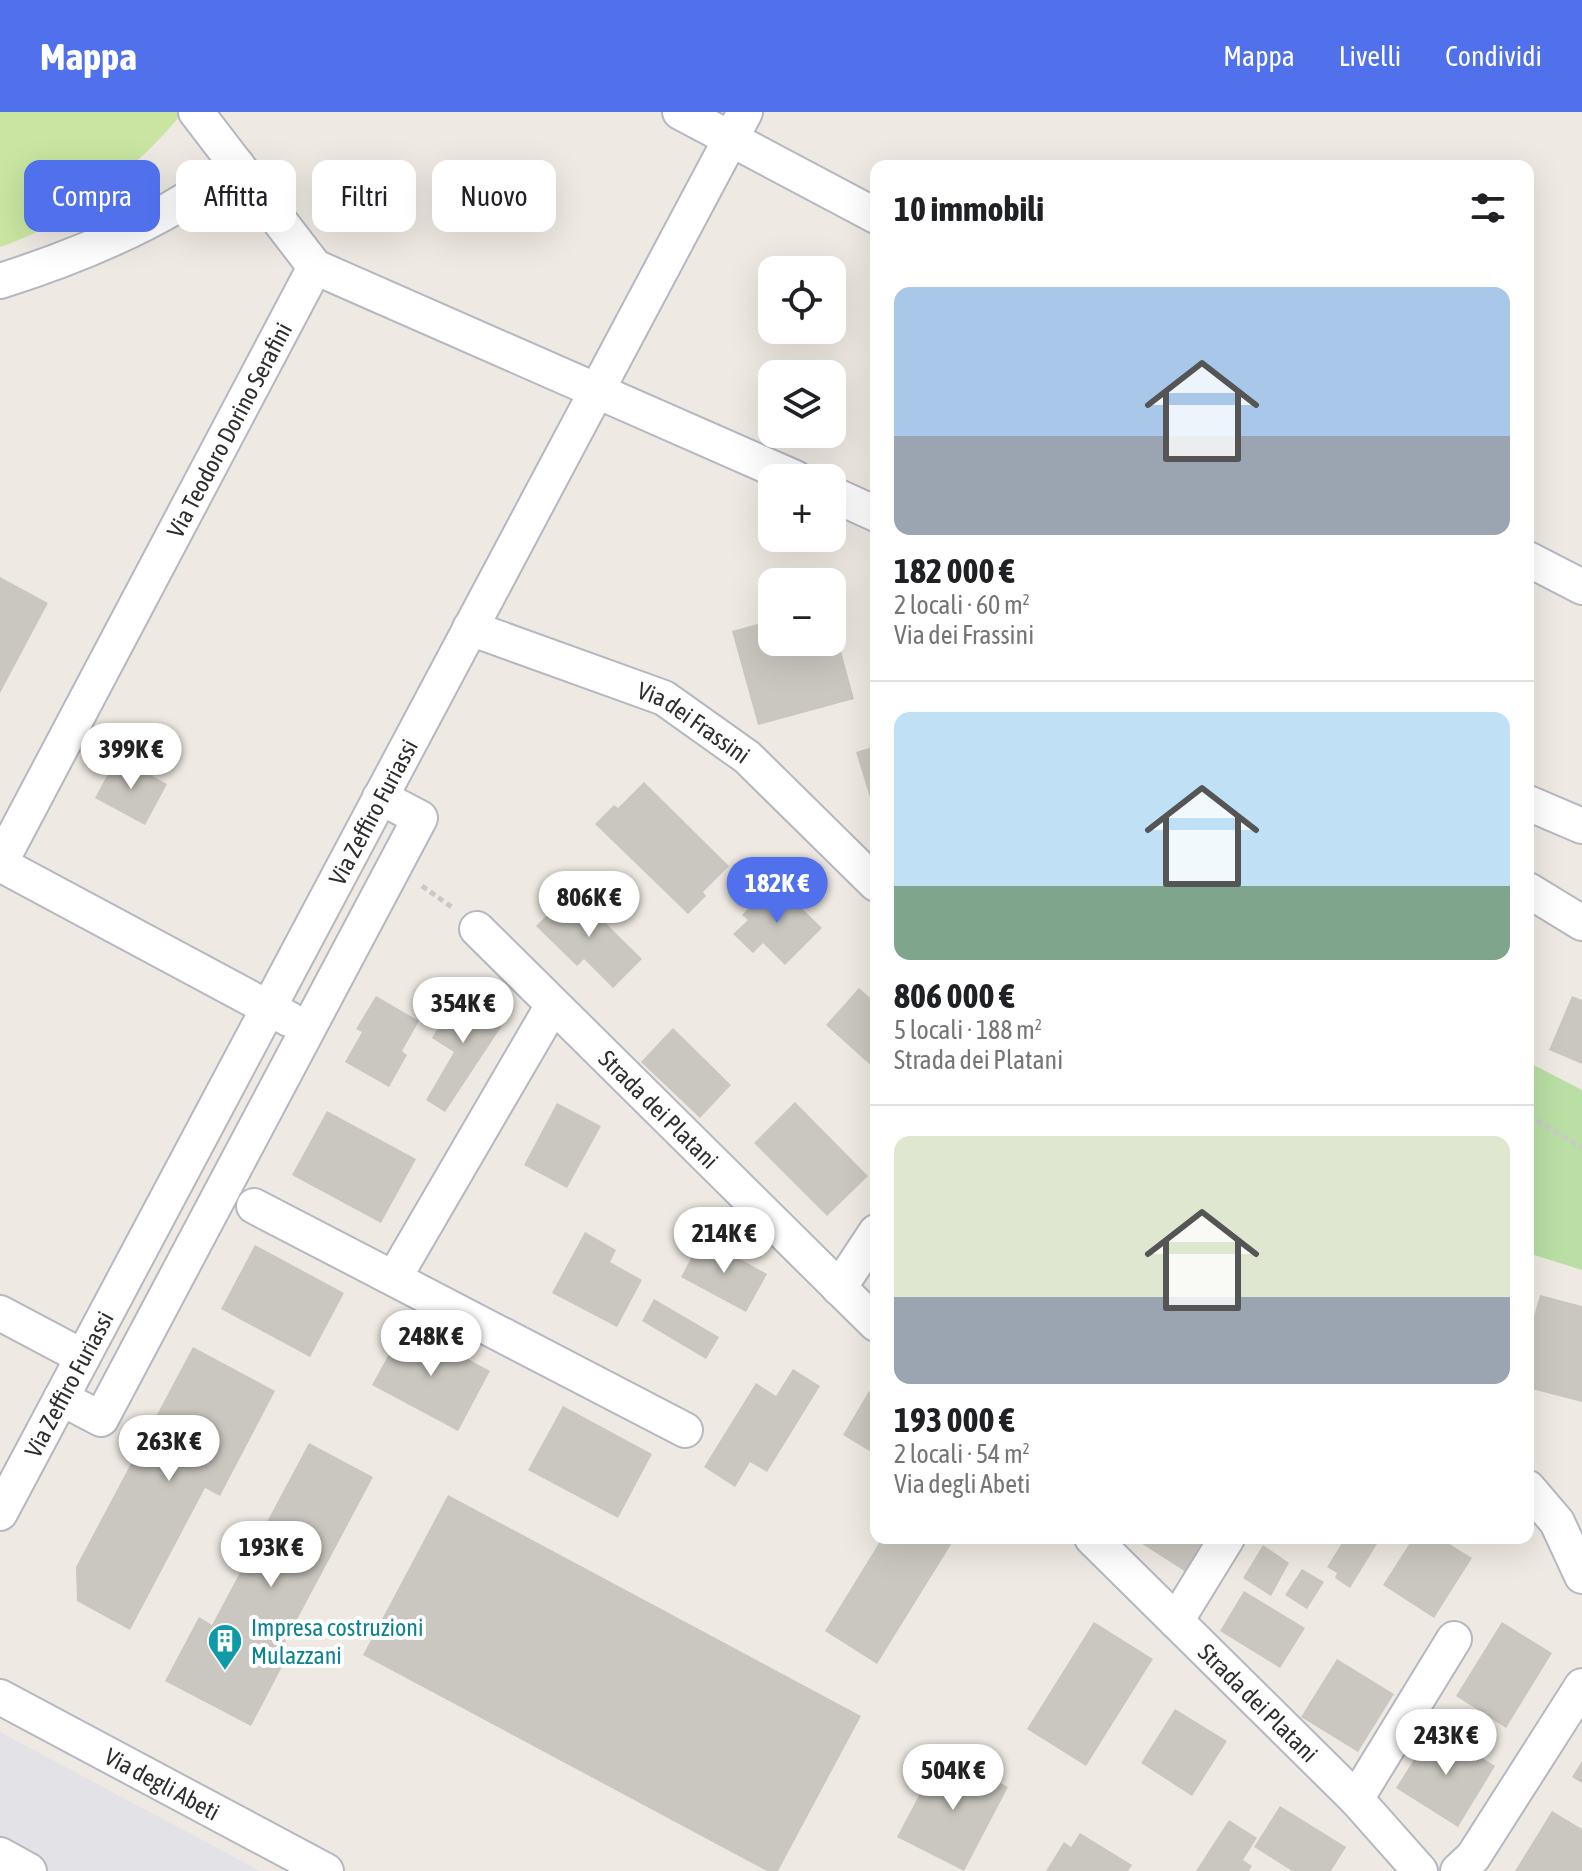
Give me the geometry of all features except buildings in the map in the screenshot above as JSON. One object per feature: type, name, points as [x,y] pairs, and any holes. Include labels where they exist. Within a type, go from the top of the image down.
[{"type":"street","points":[[196,112],[233,160]]},
{"type":"street","points":[[680,112],[737,126],[870,212]]},
{"type":"street","name":"Via Zeffiro Furiassi","points":[[0,1513],[737,126]]},
{"type":"street","points":[[0,281],[122,234],[176,204]]},
{"type":"street","points":[[288,232],[315,267],[763,464]]},
{"type":"street","name":"Via Teodoro Dorino Serafini","points":[[0,864],[315,267]]},
{"type":"street","points":[[846,500],[870,511]]},
{"type":"street","points":[[1534,562],[1582,587]]},
{"type":"street","name":"Via dei Frassini","points":[[470,628],[664,698],[747,757],[870,878]]},
{"type":"street","points":[[61,1398],[101,1419],[394,869],[420,818],[380,797]]},
{"type":"street","points":[[1534,806],[1582,826]]},
{"type":"street","points":[[0,864],[268,1009],[309,1027]]},
{"type":"street","points":[[1534,894],[1582,923]]},
{"type":"street","name":"Strada dei Platani","points":[[477,929],[870,1318]]},
{"type":"street","points":[[394,1278],[553,1005]]},
{"type":"street","points":[[254,1206],[685,1430]]},
{"type":"street","points":[[839,1288],[870,1241]]},
{"type":"street","points":[[0,1313],[83,1357]]},
{"type":"street","points":[[1534,1495],[1557,1522],[1582,1576]]},
{"type":"street","name":"Strada dei Platani","points":[[1098,1544],[1356,1799],[1420,1871]]},
{"type":"street","points":[[1176,1621],[1223,1544]]},
{"type":"street","points":[[1356,1799],[1454,1639]]},
{"type":"street","points":[[1458,1871],[1473,1857],[1582,1686]]},
{"type":"street","name":"Via degli Abeti","points":[[0,1697],[326,1871]]},
{"type":"street","points":[[0,1855],[29,1871]]},
{"type":"path","points":[[394,869],[442,899],[477,929]]},
{"type":"path","points":[[1534,1119],[1582,1148]]},
{"type":"shaded area","points":[[0,1732],[260,1871],[0,1871]]},
{"type":"green space","points":[[0,112],[183,112],[137,160],[24,160],[24,232],[35,232],[0,247]]},
{"type":"green space","points":[[1534,1065],[1582,1090],[1582,1270],[1534,1255]]},
{"type":"place","name":"Impresa costruzioni Mulazzani","points":[[225,1672]]}]
